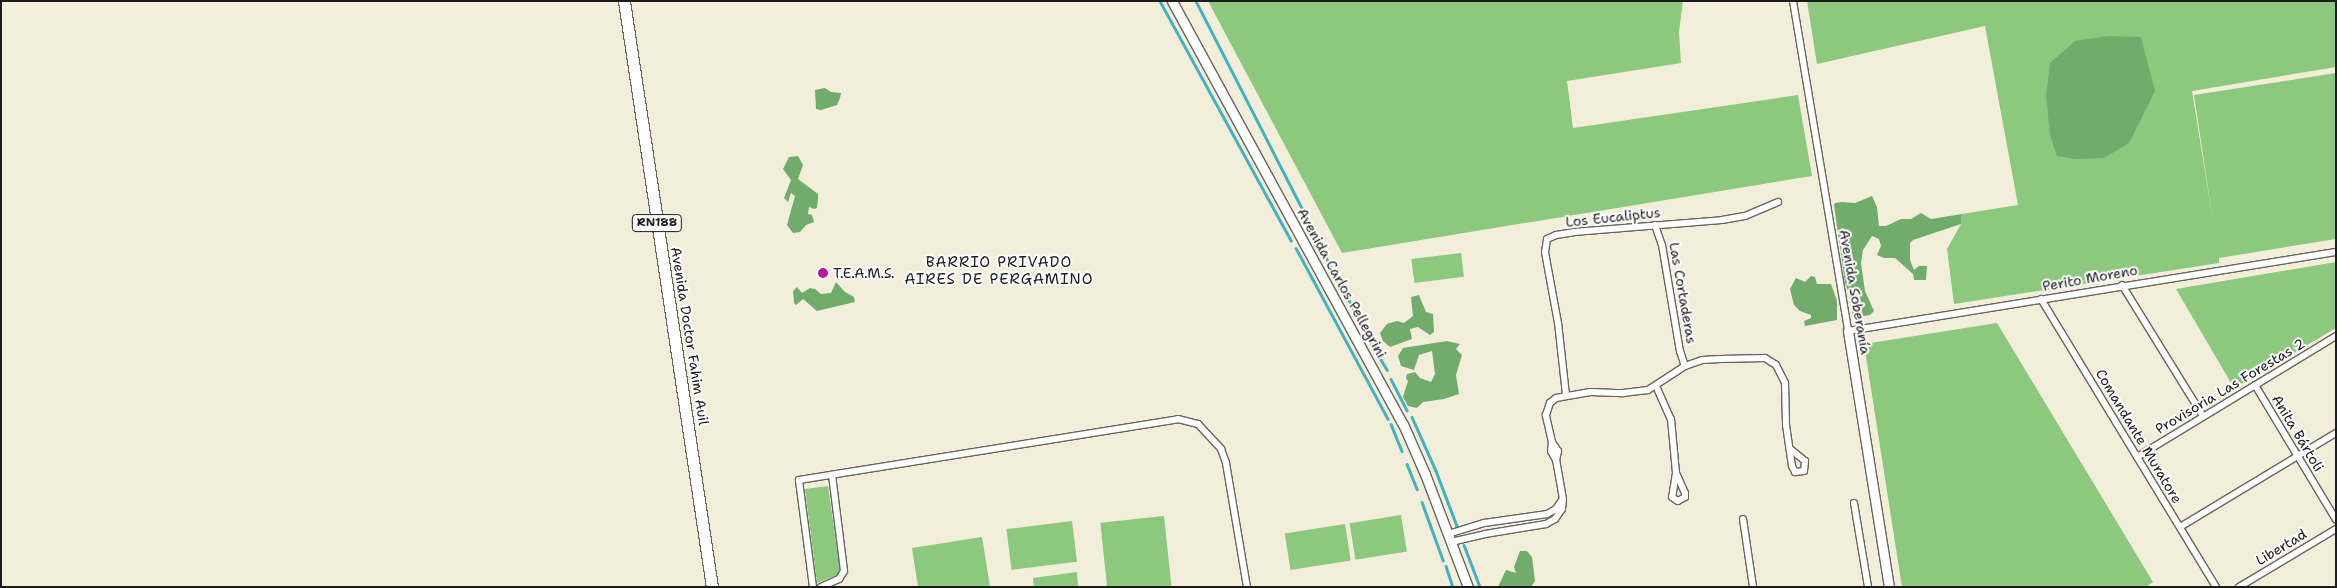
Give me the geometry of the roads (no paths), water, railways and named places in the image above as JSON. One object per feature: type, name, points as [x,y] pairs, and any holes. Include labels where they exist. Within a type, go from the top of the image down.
[{"type":"highway","name":"Avenida Doctor Fahim Auil","points":[[624,1],[712,587]]},
{"type":"main road","name":"Avenida Carlos Pellegrini","points":[[1172,1],[1404,424],[1468,587]]},
{"type":"main road","name":"Avenida Soberanía","points":[[1848,331],[1889,587]]},
{"type":"street","name":"Avenida Soberanía","points":[[1793,1],[1848,331]]},
{"type":"street","name":"Los Eucaliptus","points":[[1566,395],[1558,322],[1545,252],[1547,239],[1556,235],[1574,232],[1745,216],[1778,202]]},
{"type":"street","name":"Las Cortaderas","points":[[1655,225],[1662,246],[1680,351],[1685,366]]},
{"type":"street","name":"Perito Moreno","points":[[1848,331],[2122,285],[2336,252]]},
{"type":"street","points":[[2122,285],[2203,416]]},
{"type":"street","name":"Comandante Muratore","points":[[2041,299],[2216,587]]},
{"type":"street","name":"Provisoria Las Forestas 2","points":[[2137,457],[2336,336]]},
{"type":"street","points":[[1450,538],[1546,524],[1555,519],[1562,508],[1563,499],[1556,460],[1551,451],[1552,442],[1546,415],[1547,409],[1556,398],[1566,395],[1590,392],[1635,393],[1656,386],[1685,366],[1702,360],[1765,358],[1776,365],[1785,382],[1786,425],[1790,449]]},
{"type":"street","name":"Anita Bártoli","points":[[2255,385],[2336,520]]},
{"type":"street","points":[[1656,386],[1671,419],[1676,473]]},
{"type":"street","points":[[813,587],[799,480],[1178,419],[1190,420],[1198,424],[1212,437],[1221,449],[1226,463],[1247,587]]},
{"type":"street","points":[[2180,527],[2336,433]]},
{"type":"street","points":[[821,587],[839,579],[844,571],[832,475]]},
{"type":"street","points":[[1450,538],[1484,523],[1547,514],[1556,509],[1563,499]]},
{"type":"street","points":[[1854,503],[1868,587]]},
{"type":"street","points":[[1743,519],[1753,587]]},
{"type":"street","name":"Libertad","points":[[2240,587],[2336,529]]},
{"type":"waterway","points":[[1160,1],[1291,240]]},
{"type":"waterway","points":[[1196,1],[1341,288]]},
{"type":"waterway","points":[[1296,248],[1388,419]]},
{"type":"waterway","points":[[1347,296],[1365,332]]},
{"type":"waterway","points":[[1368,338],[1387,370]]},
{"type":"waterway","points":[[1391,379],[1407,410]]},
{"type":"waterway","points":[[1412,417],[1436,471],[1457,526]]},
{"type":"waterway","points":[[1391,424],[1402,451]]},
{"type":"waterway","points":[[1407,464],[1417,489]]},
{"type":"waterway","points":[[1422,502],[1443,560]]},
{"type":"waterway","points":[[1464,545],[1480,587]]},
{"type":"waterway","points":[[1446,566],[1453,587]]},
{"type":"place","name":"T.E.A.M.S.","points":[[823,273]]},
{"type":"district","name":"BARRIO PRIVADO AIRES DE PERGAMINO","points":[[999,270]]}]
